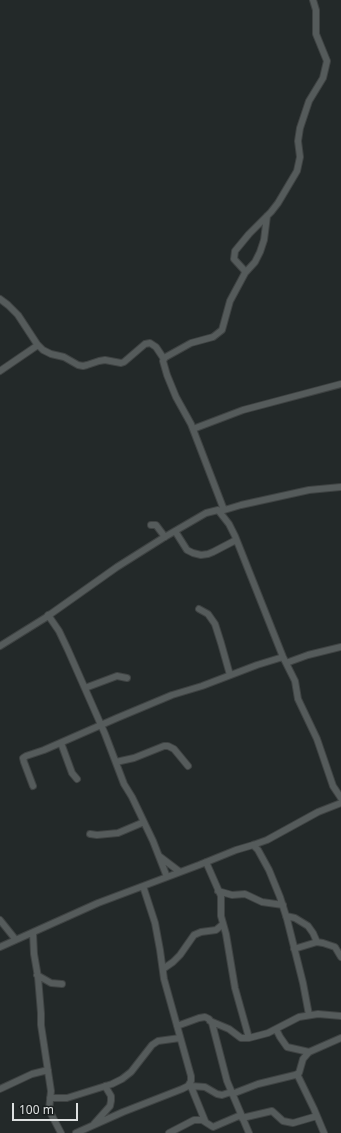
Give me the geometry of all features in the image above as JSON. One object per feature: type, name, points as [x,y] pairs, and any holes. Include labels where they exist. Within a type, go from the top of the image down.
[{"type":"street","points":[[245,273],[234,259],[234,255],[249,234],[278,203],[297,171],[300,156],[298,142],[300,128],[309,101],[320,85],[326,67],[326,61],[316,34],[316,10],[313,0]]},
{"type":"street","points":[[164,359],[192,343],[219,333],[224,326],[228,306],[232,296],[245,273],[255,262],[260,252],[264,240],[267,216]]},
{"type":"street","points":[[0,300],[8,305],[18,315],[43,350],[51,354],[64,357],[83,366],[106,360],[121,363],[146,344],[150,343],[156,347],[164,359],[166,375],[193,429],[222,510],[295,681],[298,699],[317,739],[333,786],[341,798]]},
{"type":"street","points":[[0,371],[38,345]]},
{"type":"street","points":[[193,429],[243,410],[341,384]]},
{"type":"street","points":[[0,646],[48,616],[112,571],[206,513],[309,490],[341,487]]},
{"type":"street","points":[[151,525],[156,525],[165,537]]},
{"type":"street","points":[[175,531],[187,550],[201,555],[213,552],[236,540]]},
{"type":"street","points":[[199,609],[208,614],[215,624],[222,643],[230,674]]},
{"type":"street","points":[[48,616],[58,631],[101,725],[124,784],[132,796],[167,877]]},
{"type":"street","points":[[33,786],[23,758],[26,756],[61,743],[159,700],[202,686],[230,674],[341,646]]},
{"type":"street","points":[[84,688],[117,676],[127,678]]},
{"type":"street","points":[[61,743],[72,773],[77,779]]},
{"type":"street","points":[[116,762],[134,758],[164,746],[168,746],[174,749],[188,766]]},
{"type":"street","points":[[0,947],[98,903],[236,850],[253,845],[288,829],[318,812],[341,803]]},
{"type":"street","points":[[90,834],[97,835],[118,833],[144,822]]},
{"type":"street","points":[[253,845],[258,850],[269,870],[283,905],[303,983],[309,1015]]},
{"type":"street","points":[[159,856],[180,872]]},
{"type":"street","points":[[206,862],[220,896],[220,909],[235,988],[249,1038]]},
{"type":"street","points":[[143,886],[155,924],[164,979],[191,1076],[190,1085],[205,1121],[210,1125],[216,1126],[242,1116],[272,1111],[283,1122],[293,1123],[317,1116]]},
{"type":"street","points":[[218,891],[232,895],[245,894],[262,902],[283,905]]},
{"type":"street","points":[[286,916],[295,918],[308,926],[317,942]]},
{"type":"street","points":[[0,920],[16,940]]},
{"type":"street","points":[[163,969],[174,962],[194,935],[201,932],[216,930],[223,924]]},
{"type":"street","points":[[33,933],[32,942],[37,975],[41,1024],[51,1091],[49,1110],[61,1133]]},
{"type":"street","points":[[26,936],[32,942]]},
{"type":"street","points":[[294,949],[317,942],[330,944],[335,947],[341,958]]},
{"type":"street","points":[[37,975],[50,983],[62,984]]},
{"type":"street","points":[[177,1026],[205,1017],[210,1021],[225,1027],[241,1038],[249,1038],[268,1033],[299,1017],[318,1014],[341,1016]]},
{"type":"street","points":[[210,1021],[227,1081],[249,1133]]},
{"type":"street","points":[[276,1029],[287,1047],[309,1052]]},
{"type":"street","points":[[268,1033],[280,1037]]},
{"type":"street","points":[[50,1098],[67,1098],[122,1079],[131,1072],[152,1045],[158,1041],[180,1038]]},
{"type":"street","points":[[76,1133],[190,1085],[205,1087],[217,1094],[222,1095],[297,1074],[299,1072],[302,1059],[309,1052],[341,1038]]},
{"type":"street","points":[[0,1089],[32,1074],[48,1070]]},
{"type":"street","points":[[297,1074],[324,1133]]},
{"type":"street","points":[[93,1125],[110,1106],[111,1096],[105,1086]]},
{"type":"street","points":[[169,1133],[194,1120],[205,1121]]}]
